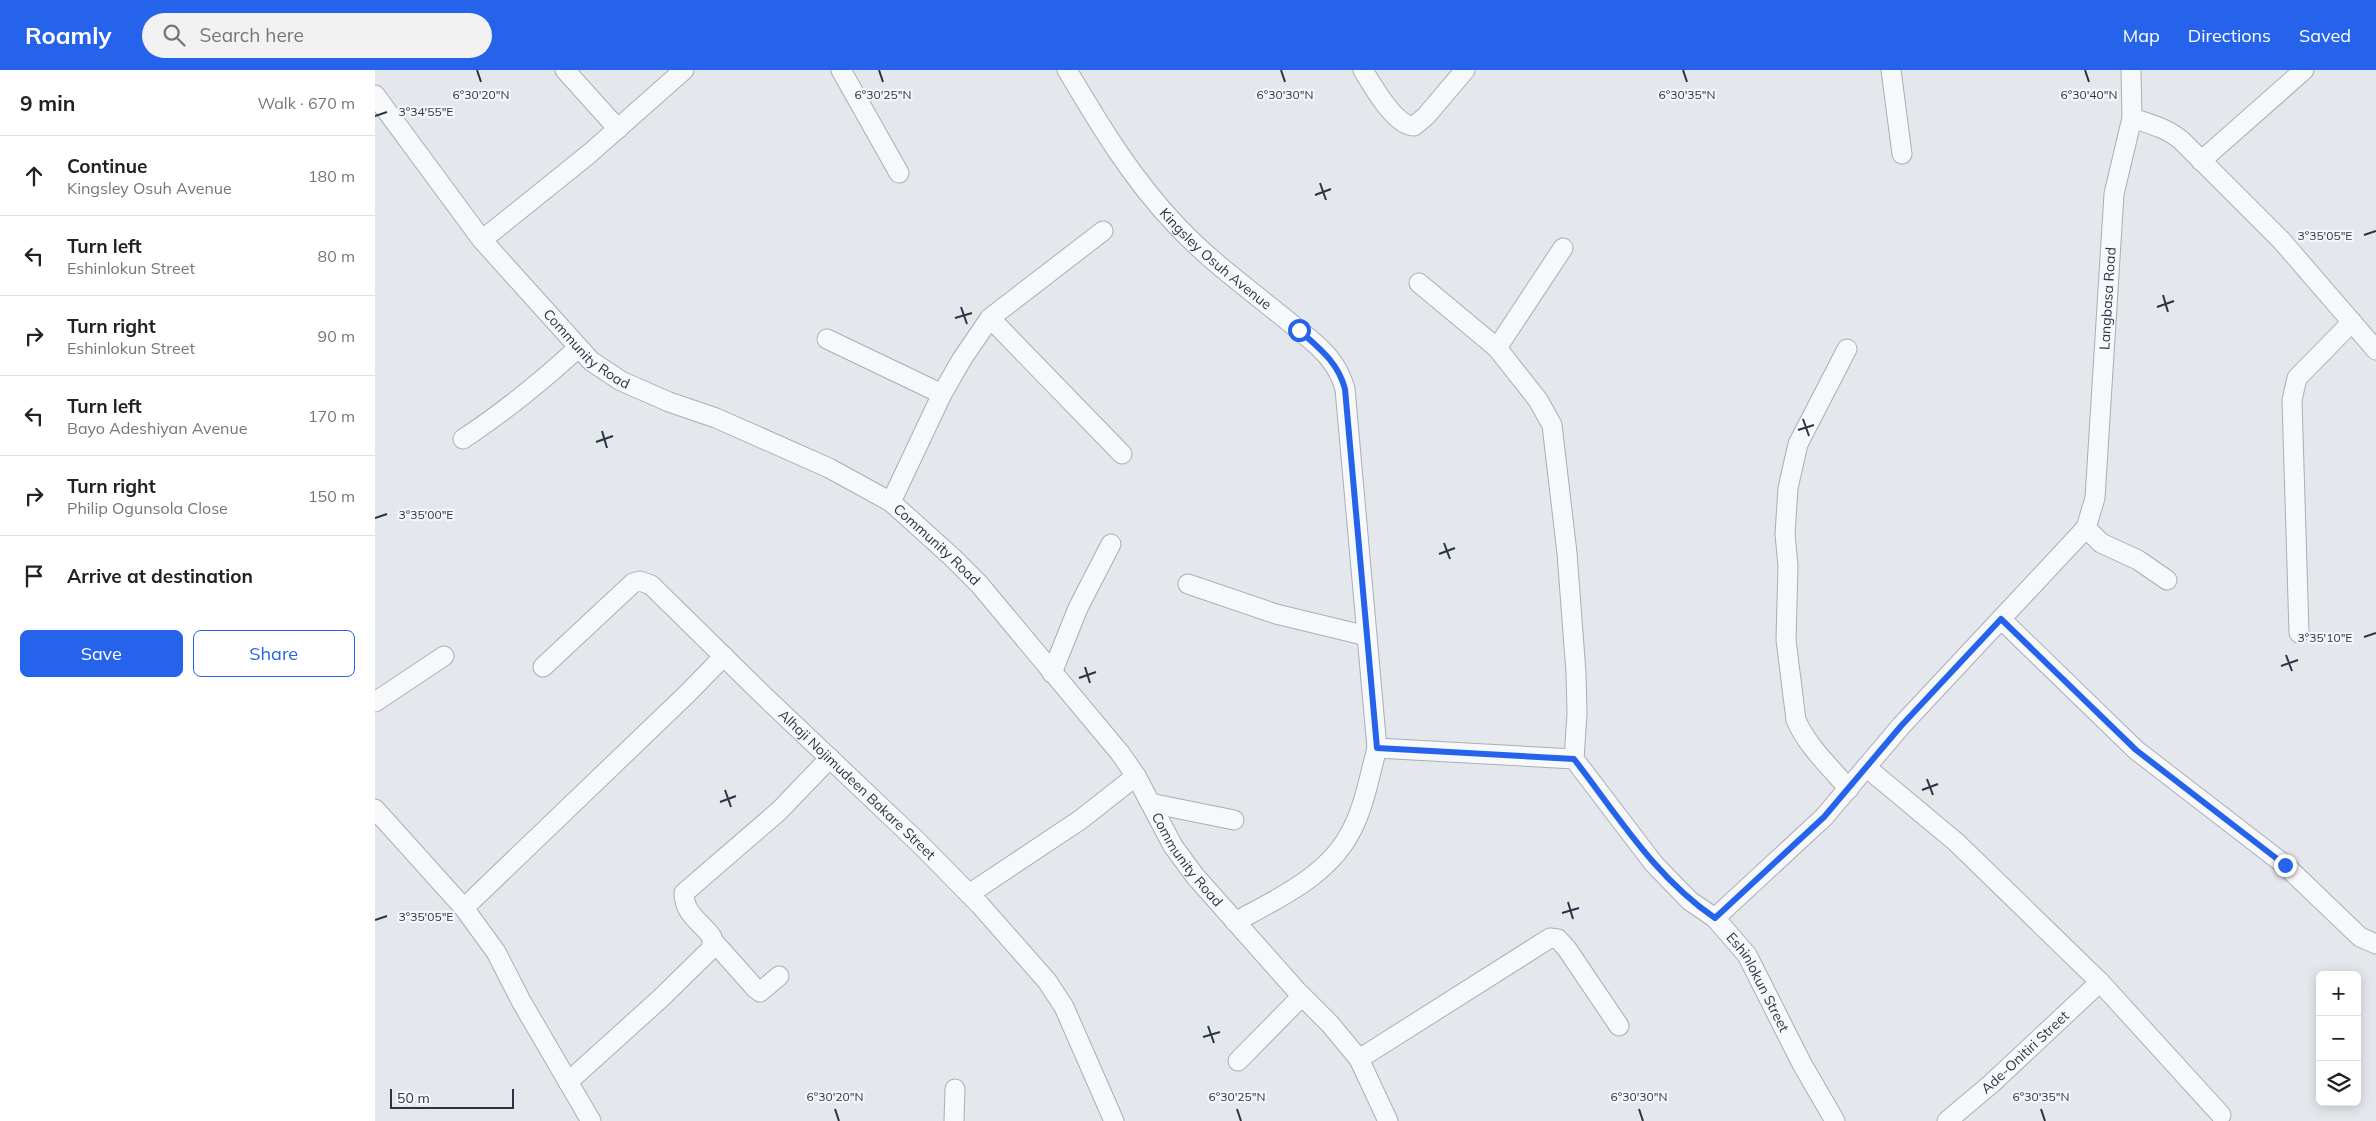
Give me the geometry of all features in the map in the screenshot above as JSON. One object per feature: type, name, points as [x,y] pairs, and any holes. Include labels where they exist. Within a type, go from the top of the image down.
[{"type":"street","points":[[565,70],[618,129]]},
{"type":"street","points":[[482,240],[618,129],[684,70]]},
{"type":"street","points":[[841,70],[899,173]]},
{"type":"street","name":"Kingsley Osuh Avenue","points":[[1067,70],[1121,157],[1175,225],[1217,265],[1313,342],[1333,362],[1341,374],[1348,408],[1377,748],[1361,806],[1348,838],[1320,869],[1294,888],[1235,922]]},
{"type":"street","points":[[1363,70],[1396,117],[1403,124],[1414,126],[1426,116],[1465,70]]},
{"type":"street","points":[[1891,70],[1902,154]]},
{"type":"street","name":"Langbasa Road","points":[[2086,528],[2095,498],[2114,194],[2132,118],[2133,88],[2131,70]]},
{"type":"street","points":[[2201,161],[2304,70]]},
{"type":"street","name":"Community Road","points":[[375,95],[482,240],[579,348],[603,370],[621,381],[669,402],[716,418],[829,468],[891,502],[979,584],[1103,732],[1136,776],[1173,846],[1235,922],[1330,1024],[1359,1059],[1388,1121]]},
{"type":"street","points":[[2132,118],[2172,133],[2281,240],[2376,350]]},
{"type":"street","points":[[891,502],[942,394],[962,359],[990,318],[1103,231]]},
{"type":"street","points":[[1497,348],[1563,248]]},
{"type":"street","points":[[1377,748],[1574,759],[1577,714],[1576,672],[1567,553],[1555,443],[1548,415],[1497,348],[1419,283]]},
{"type":"street","points":[[990,318],[1122,454]]},
{"type":"street","points":[[2299,632],[2292,400],[2297,378],[2352,322]]},
{"type":"street","points":[[827,339],[942,394]]},
{"type":"street","points":[[463,439],[540,383],[579,348]]},
{"type":"street","points":[[1847,349],[1798,444],[1788,488],[1785,534],[1788,566],[1786,640],[1796,720],[1800,729],[1826,763],[1849,789]]},
{"type":"street","points":[[1715,918],[1824,817],[1914,711],[2086,528],[2101,543],[2138,560],[2167,580]]},
{"type":"street","points":[[1052,673],[1078,608],[1111,544]]},
{"type":"street","name":"Alhaji Nojimudeen Bakare Street","points":[[543,667],[628,588],[640,581],[651,585],[969,894],[1055,993],[1081,1042],[1114,1121]]},
{"type":"street","points":[[1188,584],[1276,614],[1367,636]]},
{"type":"street","points":[[2001,619],[2136,750],[2285,865],[2360,937],[2376,944]]},
{"type":"street","points":[[375,702],[444,656]]},
{"type":"street","points":[[464,908],[688,693],[724,656]]},
{"type":"street","points":[[779,976],[761,992],[755,988],[690,913],[685,905],[684,893],[779,811],[830,758]]},
{"type":"street","name":"Eshinlokun Street","points":[[1574,759],[1654,864],[1690,901],[1715,918],[1747,955],[1802,1064],[1835,1121]]},
{"type":"street","points":[[1866,768],[1956,842],[2100,982],[2221,1115]]},
{"type":"street","points":[[969,894],[1080,820],[1136,776]]},
{"type":"street","points":[[1149,803],[1234,820]]},
{"type":"street","points":[[375,809],[464,908],[496,952],[521,1001],[591,1121]]},
{"type":"street","points":[[1359,1059],[1550,938],[1558,939],[1567,949],[1619,1026]]},
{"type":"street","points":[[568,1082],[708,953],[714,942]]},
{"type":"street","name":"Ade-Onitiri Street","points":[[1947,1121],[1991,1084],[2100,982]]},
{"type":"street","points":[[1238,1061],[1302,996]]},
{"type":"street","points":[[954,1121],[955,1089]]},
{"type":"route","points":[[1299,330],[1333,362],[1341,374],[1345,389],[1377,748],[1574,759],[1654,864],[1690,901],[1715,918],[1824,817],[1901,726],[2001,619],[2136,750],[2247,838],[2285,865]]}]
